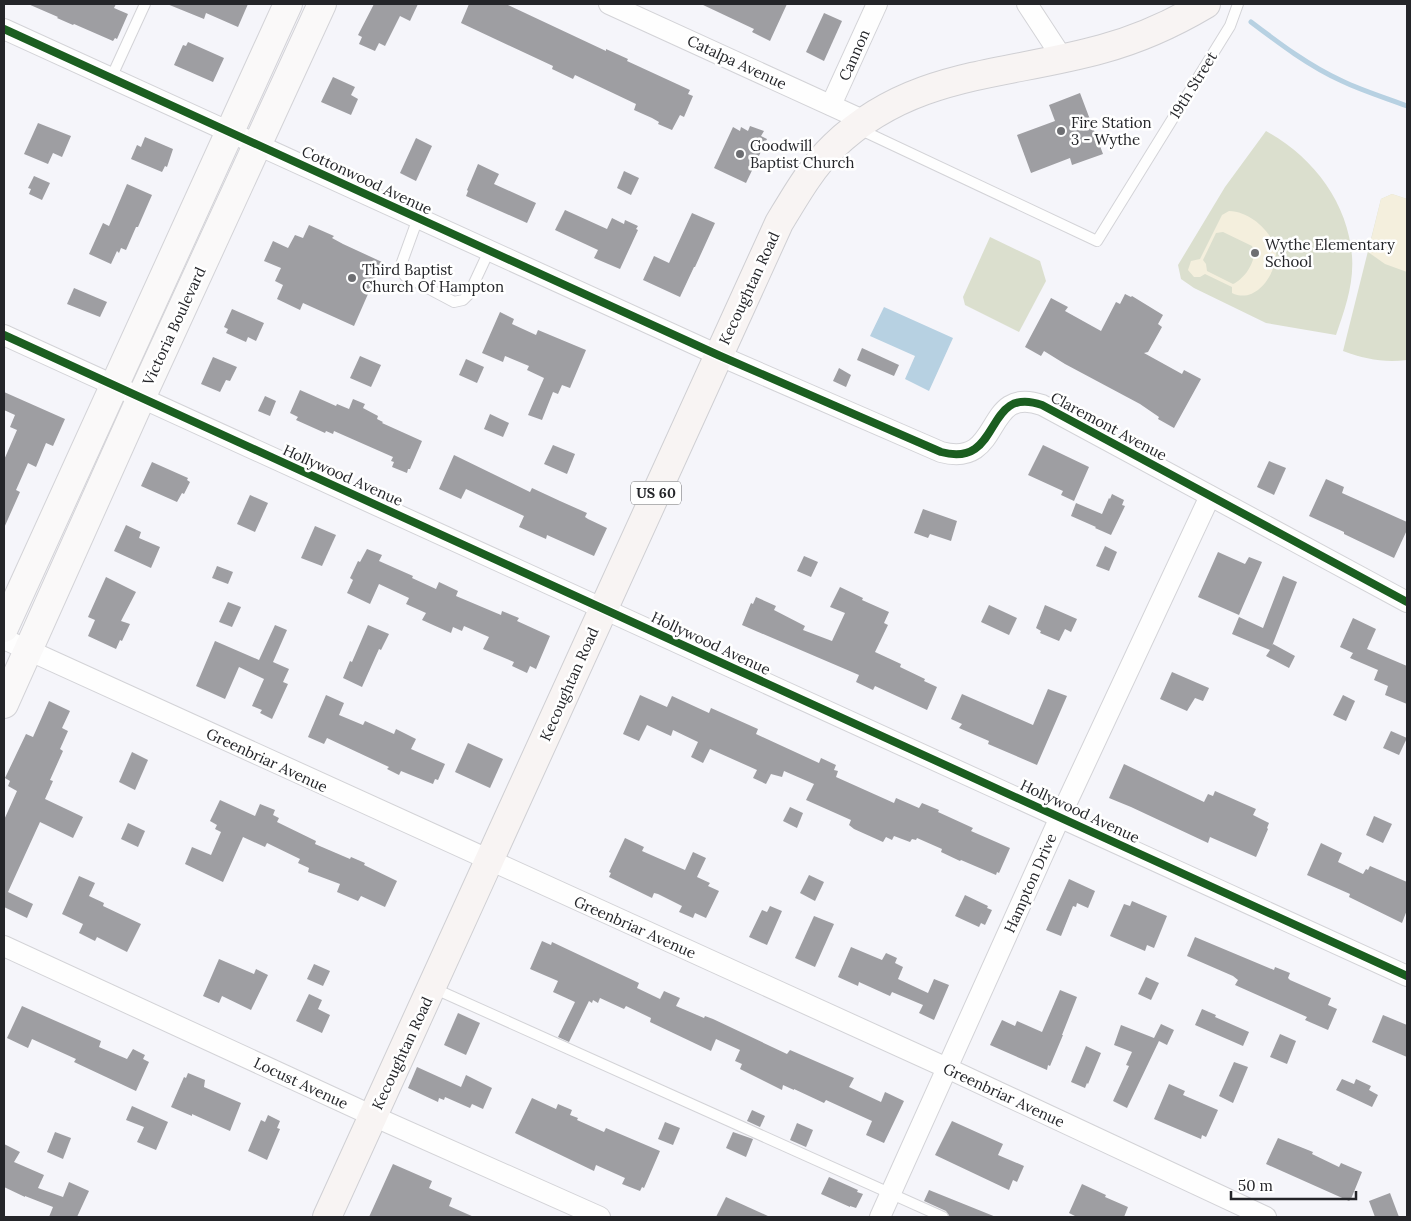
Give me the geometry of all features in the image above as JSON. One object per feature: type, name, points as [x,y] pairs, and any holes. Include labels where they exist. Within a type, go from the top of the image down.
[{"type":"main road","name":"Victoria Boulevard","points":[[4,628],[288,4]]},
{"type":"main road","name":"Victoria Boulevard","points":[[4,704],[141,398],[322,4]]},
{"type":"main road","name":"Kecoughtan Road","points":[[327,1217],[718,355],[780,223],[809,173],[834,145],[860,125],[889,106],[916,92],[946,82],[988,72],[1104,49],[1139,38],[1178,21],[1206,4]]},
{"type":"street","name":"Catalpa Avenue","points":[[609,4],[831,105],[860,125]]},
{"type":"street","name":"Cannon","points":[[831,105],[877,4]]},
{"type":"street","points":[[1027,4],[1063,58]]},
{"type":"street","name":"Cottonwood Avenue","points":[[4,29],[718,355]]},
{"type":"street","name":"Hollywood Avenue","points":[[4,335],[1407,976]]},
{"type":"street","name":"Claremont Avenue","points":[[718,355],[941,452],[952,455],[961,455],[977,448],[1000,414],[1007,408],[1017,403],[1034,402],[1407,602]]},
{"type":"street","name":"Hampton Drive","points":[[880,1217],[1060,817],[1210,496]]},
{"type":"street","name":"Greenbriar Avenue","points":[[4,639],[947,1068],[1266,1217]]},
{"type":"street","name":"Locust Avenue","points":[[4,946],[373,1116],[600,1217]]},
{"type":"lane","points":[[111,78],[145,4]]},
{"type":"lane","name":"19th Street","points":[[1098,242],[1230,26],[1238,4]]},
{"type":"lane","name":"Catalpa Avenue","points":[[860,125],[1098,242]]},
{"type":"lane","points":[[418,218],[401,265],[402,272],[405,276],[454,302],[463,300],[469,294],[489,250]]},
{"type":"lane","points":[[432,988],[942,1217]]},
{"type":"green space","points":[[1266,131],[1283,141],[1312,167],[1335,199],[1343,217],[1349,236],[1352,276],[1343,316],[1336,335],[1266,323],[1194,288],[1181,279],[1178,265],[1225,187]]},
{"type":"green space","points":[[1392,194],[1407,199],[1407,360],[1382,361],[1343,351],[1381,199]]},
{"type":"green space","points":[[990,237],[1040,261],[1046,281],[1019,332],[965,305],[963,297]]},
{"type":"sand","points":[[1392,194],[1407,199],[1407,272],[1385,264],[1368,252],[1381,199]]},
{"type":"sand","points":[[1232,211],[1251,218],[1265,230],[1275,247],[1275,260],[1269,277],[1257,291],[1249,295],[1241,296],[1232,293],[1232,287],[1205,274],[1200,277],[1194,277],[1188,270],[1191,261],[1200,259],[1222,215]],"holes":[[[1223,232],[1252,246],[1254,256],[1250,268],[1242,278],[1233,284],[1207,271],[1203,260],[1216,233]]]},
{"type":"water","points":[[884,307],[953,338],[929,391],[905,379],[915,356],[870,336]]},
{"type":"building","points":[[28,4],[116,4],[114,8],[128,14],[117,39],[115,38],[113,41]]},
{"type":"building","points":[[167,4],[248,4],[238,27],[206,13],[204,19]]},
{"type":"building","points":[[374,4],[418,4],[410,21],[400,16],[385,46],[379,43],[375,51],[359,44],[362,37],[358,35]]},
{"type":"building","points":[[469,4],[506,4],[606,51],[606,49],[628,59],[627,61],[690,90],[688,94],[693,96],[684,117],[680,115],[672,130],[634,110],[636,104],[575,75],[573,79],[552,69],[553,66],[461,23]]},
{"type":"building","points":[[701,4],[787,4],[770,41],[752,32],[754,29]]},
{"type":"building","points":[[824,13],[842,21],[824,61],[806,52]]},
{"type":"building","points":[[188,42],[224,58],[213,82],[174,65],[183,45],[186,46]]},
{"type":"building","points":[[333,77],[355,87],[351,95],[358,99],[351,115],[321,102]]},
{"type":"building","name":"Fire Station 3 - Wythe","points":[[1080,93],[1103,154],[1072,165],[1070,158],[1031,173],[1017,135],[1055,121],[1049,105]]},
{"type":"building","points":[[38,123],[71,136],[62,157],[53,153],[48,164],[24,154]]},
{"type":"building","name":"Goodwill Baptist Church","points":[[750,126],[764,131],[761,136],[767,139],[746,183],[714,168],[733,127],[740,131],[741,127],[748,131]]},
{"type":"building","points":[[145,137],[173,149],[167,167],[165,166],[162,172],[131,159],[137,145],[141,147]]},
{"type":"building","points":[[416,138],[432,146],[416,181],[400,173]]},
{"type":"building","points":[[478,164],[499,174],[494,184],[536,203],[527,223],[466,196]]},
{"type":"building","points":[[624,171],[639,178],[631,195],[617,188]]},
{"type":"building","points":[[34,176],[50,183],[42,200],[29,194],[31,189],[28,188]]},
{"type":"building","points":[[127,184],[152,195],[126,250],[121,248],[119,253],[117,251],[111,264],[89,254],[103,223],[109,226]]},
{"type":"building","points":[[565,210],[607,229],[612,218],[624,224],[625,220],[638,226],[636,229],[638,230],[620,269],[594,258],[598,250],[555,230]]},
{"type":"building","points":[[692,213],[715,223],[680,297],[643,280],[654,256],[669,263]]},
{"type":"building","name":"Third Baptist Church Of Hampton","points":[[309,225],[334,236],[332,238],[343,244],[382,262],[354,326],[303,303],[300,310],[277,299],[283,285],[275,281],[281,268],[264,261],[273,241],[288,248],[295,235],[303,238]]},
{"type":"building","points":[[74,288],[107,302],[100,317],[67,304]]},
{"type":"building","points":[[1125,294],[1132,296],[1163,315],[1158,324],[1162,327],[1148,352],[1144,353],[1182,374],[1184,370],[1201,379],[1174,428],[1158,419],[1159,417],[1140,404],[1044,351],[1041,356],[1025,347],[1051,298],[1068,307],[1065,311],[1101,331],[1116,302],[1120,304]]},
{"type":"building","points":[[232,309],[264,323],[256,341],[248,337],[246,342],[226,333],[228,329],[224,327]]},
{"type":"building","points":[[500,312],[514,319],[512,324],[536,335],[538,330],[586,350],[570,388],[562,385],[558,394],[553,392],[542,420],[528,415],[544,378],[527,370],[529,366],[505,356],[503,362],[482,353]]},
{"type":"building","points":[[862,348],[899,365],[894,376],[857,360]]},
{"type":"building","points":[[360,356],[381,365],[371,387],[350,378]]},
{"type":"building","points":[[213,357],[237,367],[230,381],[226,380],[220,392],[201,384]]},
{"type":"building","points":[[466,359],[484,367],[477,383],[459,375]]},
{"type":"building","points":[[839,368],[851,375],[846,387],[833,381]]},
{"type":"building","points":[[300,390],[336,406],[337,404],[349,409],[353,399],[365,404],[363,408],[378,416],[377,419],[382,423],[422,441],[410,469],[408,469],[407,473],[392,467],[394,462],[391,461],[393,457],[334,431],[333,434],[326,431],[325,433],[296,420],[298,417],[290,413]]},
{"type":"building","points":[[4,392],[65,419],[53,446],[46,443],[36,467],[28,463],[16,490],[20,492],[4,528],[4,460],[17,430],[10,427],[15,415],[4,410]]},
{"type":"building","points":[[265,396],[276,401],[270,416],[258,411]]},
{"type":"building","points":[[490,414],[509,423],[503,437],[484,429]]},
{"type":"building","points":[[553,445],[575,454],[567,474],[544,464]]},
{"type":"building","points":[[1043,445],[1089,467],[1074,501],[1061,495],[1063,491],[1028,475]]},
{"type":"building","points":[[454,455],[530,492],[532,488],[587,513],[585,517],[607,528],[594,556],[547,535],[546,539],[519,527],[524,516],[466,489],[461,499],[439,489]]},
{"type":"building","points":[[1269,461],[1286,468],[1274,495],[1257,487]]},
{"type":"building","points":[[152,462],[188,478],[187,480],[190,482],[184,494],[182,493],[177,502],[141,486]]},
{"type":"building","points":[[1326,479],[1344,487],[1342,493],[1407,522],[1407,530],[1394,558],[1309,516]]},
{"type":"building","points":[[1112,494],[1124,500],[1122,505],[1125,506],[1111,535],[1071,516],[1076,503],[1102,514]]},
{"type":"building","points":[[250,495],[268,503],[255,532],[237,524]]},
{"type":"building","points":[[923,509],[957,521],[951,541],[930,534],[928,538],[914,533]]},
{"type":"building","points":[[126,525],[141,532],[139,538],[160,547],[151,568],[114,551]]},
{"type":"building","points":[[315,526],[336,535],[322,566],[301,558]]},
{"type":"building","points":[[1105,546],[1117,552],[1109,571],[1096,566]]},
{"type":"building","points":[[367,549],[382,555],[379,561],[413,576],[412,578],[436,589],[439,582],[458,591],[456,596],[501,615],[502,611],[519,618],[517,621],[550,636],[536,669],[530,666],[527,673],[512,666],[514,662],[483,649],[489,637],[464,626],[462,631],[453,627],[451,633],[422,620],[426,613],[406,604],[409,598],[379,584],[370,604],[347,593],[353,580],[350,578],[358,561],[360,562]]},
{"type":"building","points":[[1218,552],[1245,564],[1249,557],[1262,562],[1239,615],[1198,597]]},
{"type":"building","points":[[804,556],[818,562],[811,577],[797,571]]},
{"type":"building","points":[[217,566],[233,572],[228,584],[212,578]]},
{"type":"building","points":[[1283,576],[1297,582],[1272,646],[1273,644],[1295,656],[1289,668],[1266,656],[1270,650],[1232,634],[1239,617],[1263,628]]},
{"type":"building","points":[[106,577],[136,592],[121,621],[130,624],[116,649],[88,636],[95,620],[88,617]]},
{"type":"building","points":[[840,587],[863,598],[862,600],[889,612],[884,623],[888,625],[875,652],[901,664],[900,667],[937,687],[927,710],[875,686],[873,690],[856,682],[859,675],[742,625],[751,603],[753,604],[756,597],[776,606],[774,610],[805,626],[803,630],[832,641],[845,613],[830,607]]},
{"type":"building","points":[[228,602],[241,607],[232,627],[219,622]]},
{"type":"building","points":[[989,605],[1017,618],[1009,635],[981,622]]},
{"type":"building","points":[[1045,605],[1077,619],[1071,632],[1065,629],[1059,641],[1040,633],[1041,631],[1036,628]]},
{"type":"building","points":[[1353,618],[1376,629],[1367,649],[1407,666],[1407,704],[1385,695],[1388,686],[1374,680],[1378,670],[1350,658],[1353,653],[1340,647]]},
{"type":"building","points":[[275,625],[287,630],[273,662],[289,669],[283,682],[288,684],[272,719],[260,713],[262,710],[252,706],[264,679],[239,667],[225,699],[196,686],[215,641],[259,660]]},
{"type":"building","points":[[368,625],[389,634],[381,650],[379,649],[362,687],[343,678]]},
{"type":"building","points":[[1172,672],[1209,688],[1203,701],[1195,698],[1187,711],[1160,699]]},
{"type":"building","points":[[1048,689],[1067,696],[1037,765],[988,744],[989,741],[959,728],[962,724],[951,719],[962,694],[1033,725]]},
{"type":"building","points":[[326,695],[344,703],[339,715],[363,725],[365,721],[394,734],[396,729],[416,739],[411,749],[445,764],[438,780],[435,779],[433,784],[401,771],[399,775],[387,769],[389,767],[327,738],[324,744],[308,737]]},
{"type":"building","points":[[640,695],[667,707],[672,696],[709,713],[711,708],[758,729],[756,734],[819,763],[821,758],[836,765],[834,770],[838,771],[836,777],[894,803],[896,798],[919,808],[922,803],[939,810],[938,812],[973,828],[971,831],[1010,848],[999,873],[997,872],[996,875],[960,861],[941,852],[942,849],[917,838],[916,840],[912,839],[910,842],[894,836],[892,840],[886,837],[883,842],[854,829],[849,825],[851,820],[806,800],[814,784],[784,771],[782,777],[771,774],[766,784],[753,778],[757,770],[710,749],[703,763],[691,757],[698,742],[673,730],[671,736],[647,725],[639,741],[623,734]]},
{"type":"building","points":[[1343,695],[1355,701],[1346,721],[1333,715]]},
{"type":"building","points":[[49,701],[70,711],[62,728],[68,731],[60,749],[63,751],[50,780],[53,781],[45,799],[83,817],[73,838],[40,822],[8,892],[33,904],[27,918],[4,907],[4,820],[17,791],[8,786],[10,781],[5,778],[26,734],[33,737]]},
{"type":"building","points":[[1391,731],[1407,738],[1399,755],[1383,748]]},
{"type":"building","points":[[468,743],[503,759],[490,788],[455,772]]},
{"type":"building","points":[[132,752],[148,760],[135,790],[119,782]]},
{"type":"building","points":[[1124,764],[1204,802],[1208,794],[1213,796],[1215,791],[1256,809],[1253,815],[1269,823],[1256,857],[1210,837],[1208,843],[1109,798]]},
{"type":"building","points":[[220,800],[255,816],[260,804],[275,810],[273,815],[279,818],[277,822],[316,841],[315,844],[350,859],[351,857],[365,863],[364,865],[397,881],[385,907],[361,896],[358,901],[337,892],[340,884],[308,872],[309,868],[298,863],[300,859],[267,843],[265,847],[243,837],[223,882],[185,864],[192,847],[211,855],[221,832],[215,829],[217,825],[210,821]]},
{"type":"building","points":[[790,807],[803,813],[797,828],[783,821]]},
{"type":"building","points":[[1374,816],[1392,824],[1383,843],[1366,835]]},
{"type":"building","points":[[128,823],[145,831],[138,847],[121,839]]},
{"type":"building","points":[[625,838],[644,847],[642,851],[685,870],[693,852],[706,858],[697,877],[710,883],[708,886],[719,891],[706,918],[695,913],[693,918],[679,912],[682,906],[658,894],[654,893],[652,898],[609,877],[611,873],[609,872]]},
{"type":"building","points":[[1321,843],[1342,853],[1338,862],[1363,874],[1370,866],[1407,882],[1407,910],[1402,923],[1349,897],[1350,894],[1307,875]]},
{"type":"building","points":[[809,875],[824,882],[815,901],[800,893]]},
{"type":"building","points":[[79,876],[95,883],[89,896],[104,903],[103,906],[141,924],[127,952],[97,937],[95,941],[79,933],[83,924],[62,914]]},
{"type":"building","points":[[1069,879],[1095,891],[1088,908],[1077,903],[1076,907],[1073,906],[1061,936],[1046,930]]},
{"type":"building","points":[[965,895],[988,906],[987,908],[992,910],[985,925],[981,923],[979,927],[955,916]]},
{"type":"building","points":[[1132,901],[1167,916],[1154,948],[1147,945],[1145,951],[1110,936],[1124,904],[1130,906]]},
{"type":"building","points":[[770,906],[782,911],[767,945],[749,937],[762,910],[767,912]]},
{"type":"building","points":[[814,916],[834,924],[815,967],[795,958]]},
{"type":"building","points":[[1195,937],[1274,970],[1275,967],[1290,973],[1288,978],[1290,980],[1331,998],[1328,1005],[1337,1009],[1328,1030],[1305,1020],[1307,1017],[1235,985],[1238,980],[1233,976],[1187,956]]},
{"type":"building","points":[[542,941],[551,945],[552,942],[639,983],[637,988],[660,999],[664,991],[680,998],[676,1006],[704,1018],[705,1016],[713,1019],[787,1054],[790,1050],[854,1078],[849,1087],[881,1102],[885,1092],[904,1101],[884,1143],[866,1135],[872,1121],[826,1100],[824,1103],[783,1085],[782,1090],[740,1069],[742,1064],[735,1061],[740,1050],[716,1039],[711,1051],[650,1022],[651,1018],[626,1006],[624,1009],[600,998],[598,1003],[593,1000],[592,1003],[589,1001],[569,1042],[558,1037],[575,1002],[553,992],[558,981],[530,969]]},
{"type":"building","points":[[851,947],[882,960],[886,953],[897,958],[895,963],[903,967],[898,979],[928,993],[934,979],[949,985],[934,1020],[919,1013],[923,1005],[892,992],[890,996],[859,982],[858,986],[838,977]]},
{"type":"building","points":[[219,959],[254,974],[256,969],[268,975],[251,1010],[222,996],[219,1003],[203,996]]},
{"type":"building","points":[[314,964],[330,971],[323,986],[307,979]]},
{"type":"building","points":[[1146,977],[1159,983],[1151,1000],[1138,994]]},
{"type":"building","points":[[1060,990],[1077,997],[1047,1070],[990,1045],[1002,1020],[1015,1026],[1017,1021],[1042,1032]]},
{"type":"building","points":[[309,994],[322,1000],[318,1009],[330,1015],[322,1033],[296,1021]]},
{"type":"building","points":[[22,1006],[101,1041],[99,1047],[127,1059],[133,1049],[145,1055],[143,1059],[149,1062],[136,1091],[74,1062],[76,1059],[32,1039],[28,1048],[7,1038]]},
{"type":"building","points":[[1202,1009],[1249,1032],[1243,1046],[1195,1025]]},
{"type":"building","points":[[458,1013],[480,1023],[466,1055],[444,1045]]},
{"type":"building","points":[[1383,1015],[1407,1025],[1407,1057],[1372,1042]]},
{"type":"building","points":[[1161,1024],[1174,1030],[1167,1045],[1159,1041],[1127,1108],[1113,1101],[1129,1066],[1126,1065],[1132,1052],[1114,1045],[1121,1025],[1154,1038]]},
{"type":"building","points":[[1280,1034],[1296,1041],[1287,1064],[1270,1057]]},
{"type":"building","points":[[1086,1046],[1101,1053],[1085,1088],[1071,1082]]},
{"type":"building","points":[[1234,1062],[1248,1067],[1233,1103],[1219,1096]]},
{"type":"building","points":[[417,1067],[461,1087],[466,1075],[492,1088],[483,1109],[472,1104],[470,1108],[445,1097],[444,1100],[439,1098],[438,1102],[408,1088]]},
{"type":"building","points":[[188,1073],[205,1080],[204,1087],[241,1103],[230,1131],[171,1107],[184,1077],[186,1078]]},
{"type":"building","points":[[1342,1079],[1354,1084],[1356,1079],[1371,1086],[1369,1090],[1378,1095],[1372,1107],[1336,1090]]},
{"type":"building","points":[[1169,1084],[1185,1091],[1183,1095],[1218,1110],[1206,1137],[1202,1135],[1201,1139],[1154,1119]]},
{"type":"building","points":[[532,1098],[556,1109],[558,1104],[572,1110],[570,1115],[578,1118],[577,1120],[604,1132],[606,1128],[660,1151],[644,1188],[642,1187],[640,1191],[622,1184],[625,1178],[596,1165],[594,1171],[515,1133]]},
{"type":"building","points":[[132,1106],[168,1122],[156,1150],[137,1142],[144,1127],[126,1120]]},
{"type":"building","points":[[752,1110],[765,1116],[760,1127],[747,1121]]},
{"type":"building","points":[[268,1115],[280,1121],[277,1128],[280,1129],[267,1160],[248,1151],[261,1120],[265,1122]]},
{"type":"building","points":[[952,1121],[1003,1144],[998,1155],[1024,1166],[1017,1182],[1013,1180],[1009,1190],[935,1155]]},
{"type":"building","points":[[665,1122],[680,1128],[673,1145],[658,1139]]},
{"type":"building","points":[[797,1123],[813,1130],[806,1147],[790,1140]]},
{"type":"building","points":[[55,1132],[71,1138],[63,1159],[47,1152]]},
{"type":"building","points":[[733,1132],[753,1139],[746,1157],[726,1148]]},
{"type":"building","points":[[1278,1138],[1313,1152],[1312,1154],[1339,1167],[1341,1163],[1362,1172],[1351,1199],[1349,1201],[1266,1164]]},
{"type":"building","points":[[4,1144],[20,1152],[14,1162],[44,1175],[38,1188],[63,1197],[69,1182],[89,1191],[77,1217],[49,1217],[53,1207],[4,1187]]},
{"type":"building","points":[[393,1164],[432,1181],[429,1188],[452,1198],[449,1206],[474,1217],[369,1217]]},
{"type":"building","points":[[829,1177],[863,1194],[856,1208],[821,1194]]},
{"type":"building","points":[[1082,1184],[1128,1207],[1124,1217],[1077,1217],[1069,1213]]},
{"type":"building","points":[[929,1190],[996,1217],[950,1217],[946,1211],[924,1201]]},
{"type":"building","points":[[1390,1193],[1399,1217],[1375,1217],[1369,1201]]},
{"type":"building","points":[[726,1197],[770,1217],[716,1217]]},
{"type":"waterway","points":[[1251,22],[1318,69],[1358,88],[1407,106]]},
{"type":"cycle path","points":[[4,29],[718,355],[941,452],[961,454],[975,449],[985,439],[1000,415],[1010,406],[1023,402],[1042,405],[1407,602]]},
{"type":"cycle path","points":[[4,335],[1407,976]]},
{"type":"place","name":"Fire Station 3 - Wythe","points":[[1061,131]]},
{"type":"place","name":"Goodwill Baptist Church","points":[[740,154]]},
{"type":"place","name":"Wythe Elementary School","points":[[1255,253]]},
{"type":"place","name":"Third Baptist Church Of Hampton","points":[[352,278]]}]
